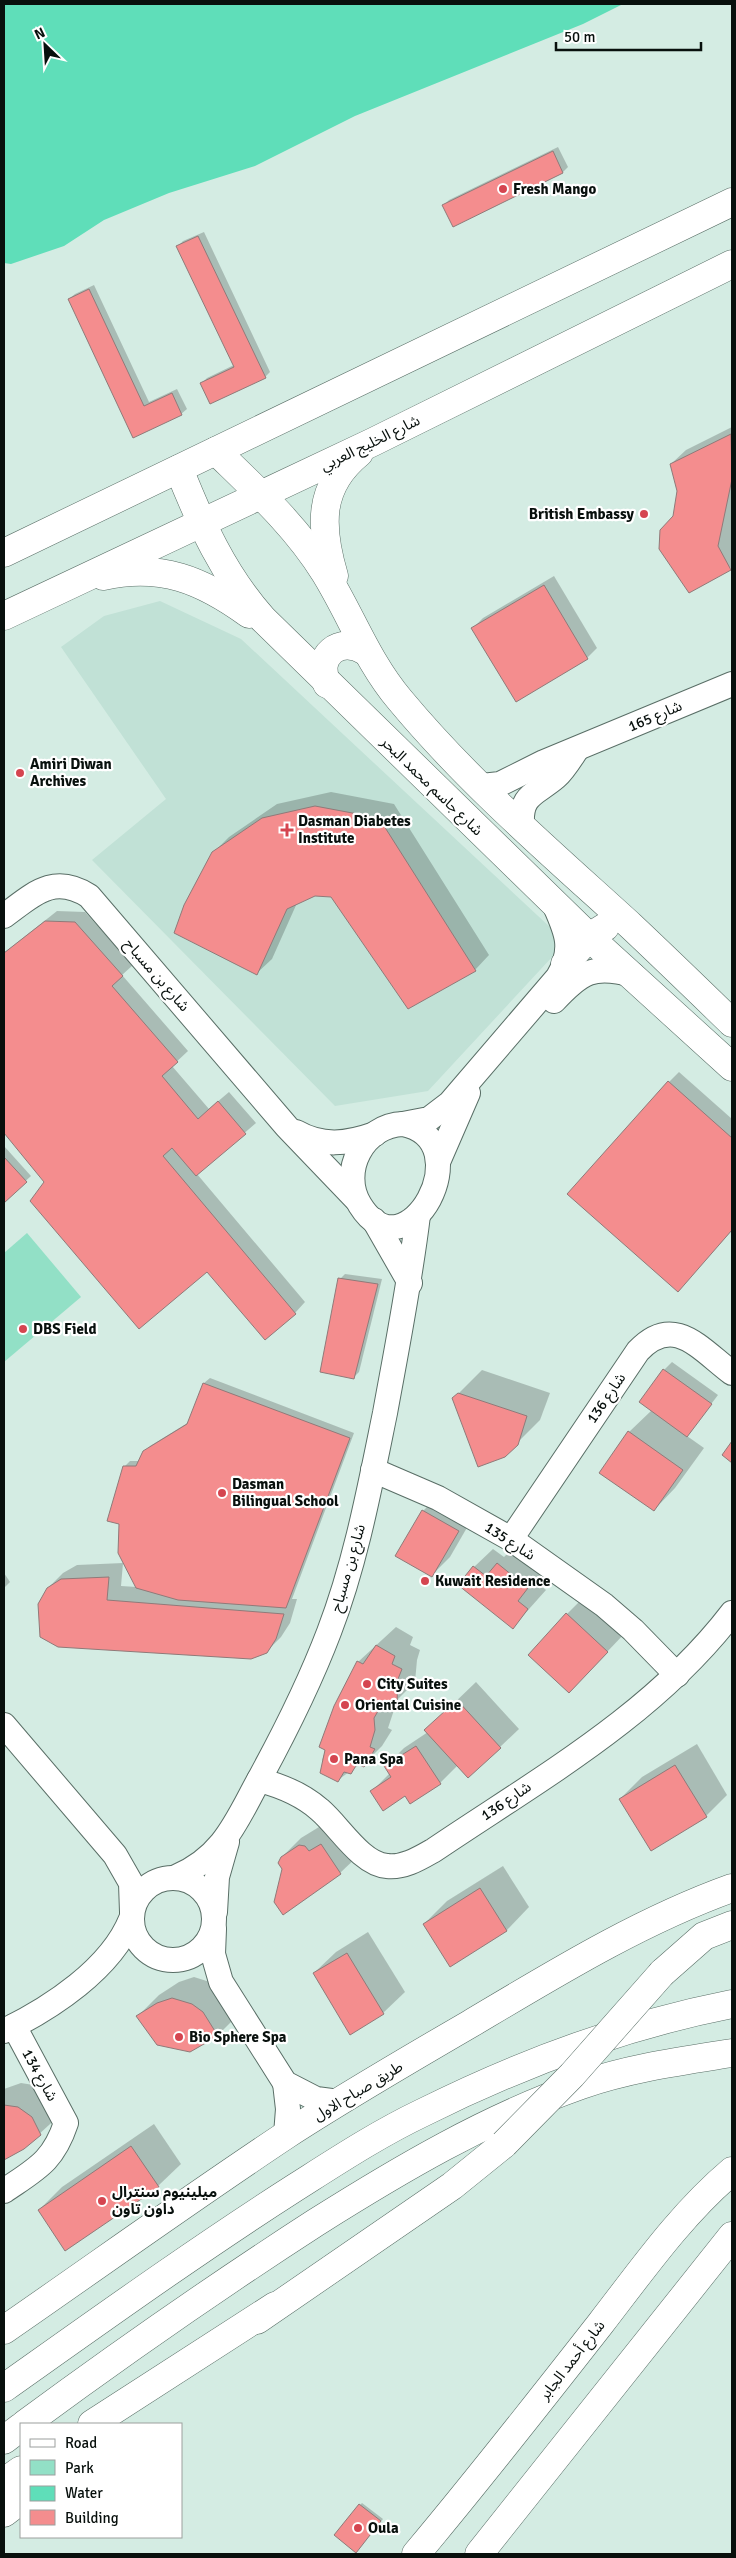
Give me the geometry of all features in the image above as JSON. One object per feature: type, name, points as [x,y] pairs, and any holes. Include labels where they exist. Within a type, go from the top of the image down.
[{"type":"main road","points":[[4,553],[732,202]]},
{"type":"main road","name":"شارع الخليج العربي","points":[[4,616],[51,592],[373,442],[732,264]]},
{"type":"main road","points":[[346,610],[326,544],[325,509],[330,490],[339,473],[373,442]]},
{"type":"main road","points":[[216,451],[303,541],[325,573],[346,610],[365,651],[399,700],[434,739],[522,826],[633,928],[732,1023]]},
{"type":"main road","name":"شارع جاسم محمد البحر","points":[[179,469],[201,523],[229,576],[245,599],[327,684],[589,937],[732,1067]]},
{"type":"main road","points":[[51,592],[109,575],[138,571],[160,572],[184,578],[204,586],[240,607],[279,635]]},
{"type":"main road","points":[[327,684],[323,669],[324,661],[334,648],[350,645],[365,651]]},
{"type":"main road","points":[[565,964],[589,937],[613,925],[633,928]]},
{"type":"main road","name":"طريق صباح الاول","points":[[4,2330],[286,2136],[339,2102],[496,2008],[616,1941],[695,1902],[732,1888]]},
{"type":"main road","points":[[94,2423],[275,2306],[452,2186],[504,2144],[572,2075],[662,1973],[704,1936],[732,1925]]},
{"type":"main road","points":[[4,2388],[222,2234],[346,2156],[420,2113],[498,2077],[578,2047],[654,2022],[732,2004]]},
{"type":"main road","points":[[26,2423],[129,2348],[244,2268],[377,2184],[495,2120],[582,2085],[674,2062],[732,2053]]},
{"type":"main road","name":"شارع أحمد الجابر","points":[[416,2554],[670,2234],[710,2191],[732,2171]]},
{"type":"main road","points":[[484,2551],[630,2362],[732,2236]]},
{"type":"main road","points":[[117,2423],[275,2306]]},
{"type":"main road","points":[[437,2554],[504,2468],[529,2414]]},
{"type":"main road","points":[[4,2440],[20,2428]]},
{"type":"main road","points":[[4,2482],[20,2471]]},
{"type":"main road","points":[[4,2513],[20,2501]]},
{"type":"street","name":"شارع 165","points":[[482,786],[500,784],[732,684]]},
{"type":"street","name":"شارع 165","points":[[522,826],[524,803],[531,795],[557,776],[578,749]]},
{"type":"street","name":"شارع بن مسباح","points":[[4,916],[40,890],[53,886],[66,886],[89,896],[287,1127],[356,1199]]},
{"type":"street","points":[[553,902],[568,944],[565,964],[558,977],[450,1104],[429,1119],[388,1127],[375,1134],[363,1146],[354,1162],[352,1180],[356,1199],[364,1211],[383,1225],[394,1227],[407,1223],[418,1216],[435,1188],[438,1162],[458,1111],[471,1089],[570,984],[586,973],[602,969],[633,975]]},
{"type":"street","points":[[403,1124],[425,1134],[438,1162]]},
{"type":"street","name":"شارع بن مسباح","points":[[287,1127],[309,1139],[327,1142],[348,1142],[375,1134]]},
{"type":"street","name":"شارع بن مسباح","points":[[173,1877],[200,1866],[217,1851],[230,1833],[293,1712],[329,1632],[358,1536],[373,1470],[410,1283],[418,1216]]},
{"type":"street","points":[[374,1220],[410,1283]]},
{"type":"street","name":"شارع 136","points":[[511,1540],[638,1351],[650,1340],[667,1333],[679,1335],[732,1373]]},
{"type":"street","name":"شارع 135","points":[[373,1470],[438,1498],[511,1540],[604,1605],[633,1630],[677,1675]]},
{"type":"street","name":"شارع 136","points":[[259,1780],[282,1786],[307,1800],[331,1820],[366,1858],[386,1866],[397,1866],[434,1850],[605,1734],[677,1675],[710,1641],[732,1613]]},
{"type":"street","points":[[4,1724],[115,1855],[131,1883],[133,1932],[139,1944],[149,1953],[196,1972],[228,1996],[285,2083],[288,2109],[286,2136]]},
{"type":"street","name":"شارع بن مسباح","points":[[228,1996],[215,1963],[215,1919],[217,1877],[230,1833]]},
{"type":"street","points":[[90,1975],[130,1960],[146,1957],[165,1960],[185,1959],[199,1952],[210,1940],[215,1919],[205,1892],[192,1882],[144,1872],[115,1855]]},
{"type":"street","points":[[9,2029],[90,1975],[116,1949],[131,1916],[136,1899],[145,1888],[157,1880],[173,1877]]},
{"type":"street","name":"شارع 134","points":[[4,2191],[43,2164],[53,2153],[66,2123],[9,2029]]},
{"type":"street","points":[[285,2083],[310,2097],[339,2102]]},
{"type":"shaded area","name":"Dasman Diabetes Institute","points":[[160,601],[241,639],[566,942],[428,1091],[335,1106],[92,860],[166,799],[61,647],[104,616]]},
{"type":"green space","name":"DBS Field","points":[[27,1233],[81,1297],[4,1362],[4,1253]]},
{"type":"water","points":[[4,4],[623,4],[583,24],[355,116],[255,166],[169,193],[104,220],[64,246],[11,264],[4,263]]},
{"type":"building","name":"Fresh Mango","points":[[553,151],[563,173],[453,227],[442,205]]},
{"type":"building","points":[[198,236],[266,378],[210,404],[200,383],[234,367],[176,246]]},
{"type":"building","points":[[89,289],[144,406],[172,393],[182,415],[133,438],[68,299]]},
{"type":"building","points":[[731,434],[732,479],[718,546],[731,570],[689,593],[659,549],[660,530],[673,516],[677,491],[670,464]]},
{"type":"building","points":[[544,585],[588,659],[516,702],[471,628]]},
{"type":"building","points":[[315,806],[379,818],[476,971],[408,1009],[331,897],[315,896],[287,909],[257,975],[174,933],[184,905],[212,852],[262,818]]},
{"type":"building","points":[[45,921],[75,922],[123,976],[112,986],[178,1062],[162,1076],[198,1119],[218,1101],[246,1134],[196,1176],[172,1148],[163,1156],[296,1314],[265,1340],[207,1272],[139,1329],[30,1201],[44,1182],[4,1133],[4,953]]},
{"type":"building","points":[[668,1081],[732,1138],[732,1230],[678,1292],[567,1194]]},
{"type":"building","points":[[4,1157],[27,1182],[4,1203]]},
{"type":"building","points":[[338,1278],[378,1284],[354,1379],[320,1372]]},
{"type":"building","points":[[663,1369],[712,1404],[687,1437],[639,1402]]},
{"type":"building","name":"Dasman Bilingual School","points":[[203,1383],[350,1438],[286,1608],[178,1600],[136,1588],[118,1553],[119,1524],[107,1521],[123,1466],[136,1466],[143,1451],[187,1424]]},
{"type":"building","points":[[458,1393],[527,1416],[518,1445],[505,1457],[478,1467],[452,1398]]},
{"type":"building","points":[[628,1431],[683,1470],[654,1511],[599,1473]]},
{"type":"building","points":[[732,1441],[732,1463],[722,1455]]},
{"type":"building","points":[[422,1510],[459,1531],[432,1577],[395,1556]]},
{"type":"building","points":[[497,1563],[528,1588],[518,1601],[528,1609],[513,1629],[458,1585],[473,1566],[486,1576]]},
{"type":"building","points":[[109,1577],[107,1600],[284,1614],[276,1639],[267,1653],[251,1659],[58,1647],[40,1637],[38,1604],[47,1588],[61,1579]]},
{"type":"building","points":[[566,1613],[608,1652],[569,1693],[528,1655]]},
{"type":"building","points":[[376,1645],[395,1656],[392,1664],[402,1669],[398,1679],[397,1702],[384,1701],[374,1718],[375,1730],[370,1747],[375,1749],[364,1767],[357,1764],[351,1774],[344,1772],[338,1782],[320,1773],[325,1750],[319,1747],[334,1706],[357,1661],[363,1664]]},
{"type":"building","points":[[457,1700],[501,1748],[468,1778],[424,1730]]},
{"type":"building","points":[[416,1746],[441,1784],[410,1804],[405,1796],[383,1811],[370,1791],[391,1777],[384,1766]]},
{"type":"building","points":[[675,1765],[707,1817],[651,1851],[619,1799]]},
{"type":"building","points":[[321,1844],[341,1874],[283,1915],[274,1902],[282,1869],[278,1863],[281,1857],[299,1845],[305,1846],[309,1851]]},
{"type":"building","points":[[480,1888],[507,1931],[450,1967],[423,1924]]},
{"type":"building","points":[[347,1953],[384,2014],[350,2035],[313,1973]]},
{"type":"building","points":[[172,1998],[192,2004],[203,2012],[218,2036],[190,2052],[157,2045],[136,2016],[157,2003]]},
{"type":"building","points":[[4,2105],[18,2107],[32,2117],[41,2135],[24,2149],[4,2160]]},
{"type":"building","points":[[131,2146],[159,2187],[65,2251],[38,2210]]},
{"type":"building","name":"Oula","points":[[359,2504],[381,2521],[356,2553],[334,2535]]},
{"type":"place","name":"Fresh Mango","points":[[503,189]]},
{"type":"place","name":"British Embassy","points":[[644,514]]},
{"type":"place","name":"Amiri Diwan Archives","points":[[20,773]]},
{"type":"place","name":"Dasman Diabetes Institute","points":[[287,830]]},
{"type":"place","name":"DBS Field","points":[[23,1329]]},
{"type":"place","name":"Dasman Bilingual School","points":[[222,1493]]},
{"type":"place","name":"Kuwait Residence","points":[[425,1581]]},
{"type":"place","name":"City Suites","points":[[367,1684]]},
{"type":"place","name":"Oriental Cuisine","points":[[345,1705]]},
{"type":"place","name":"Pana Spa","points":[[334,1759]]},
{"type":"place","name":"Bio Sphere Spa","points":[[179,2037]]},
{"type":"place","name":"ميلينيوم سنترال داون تاون","points":[[102,2201]]},
{"type":"place","name":"Oula","points":[[358,2528]]}]
